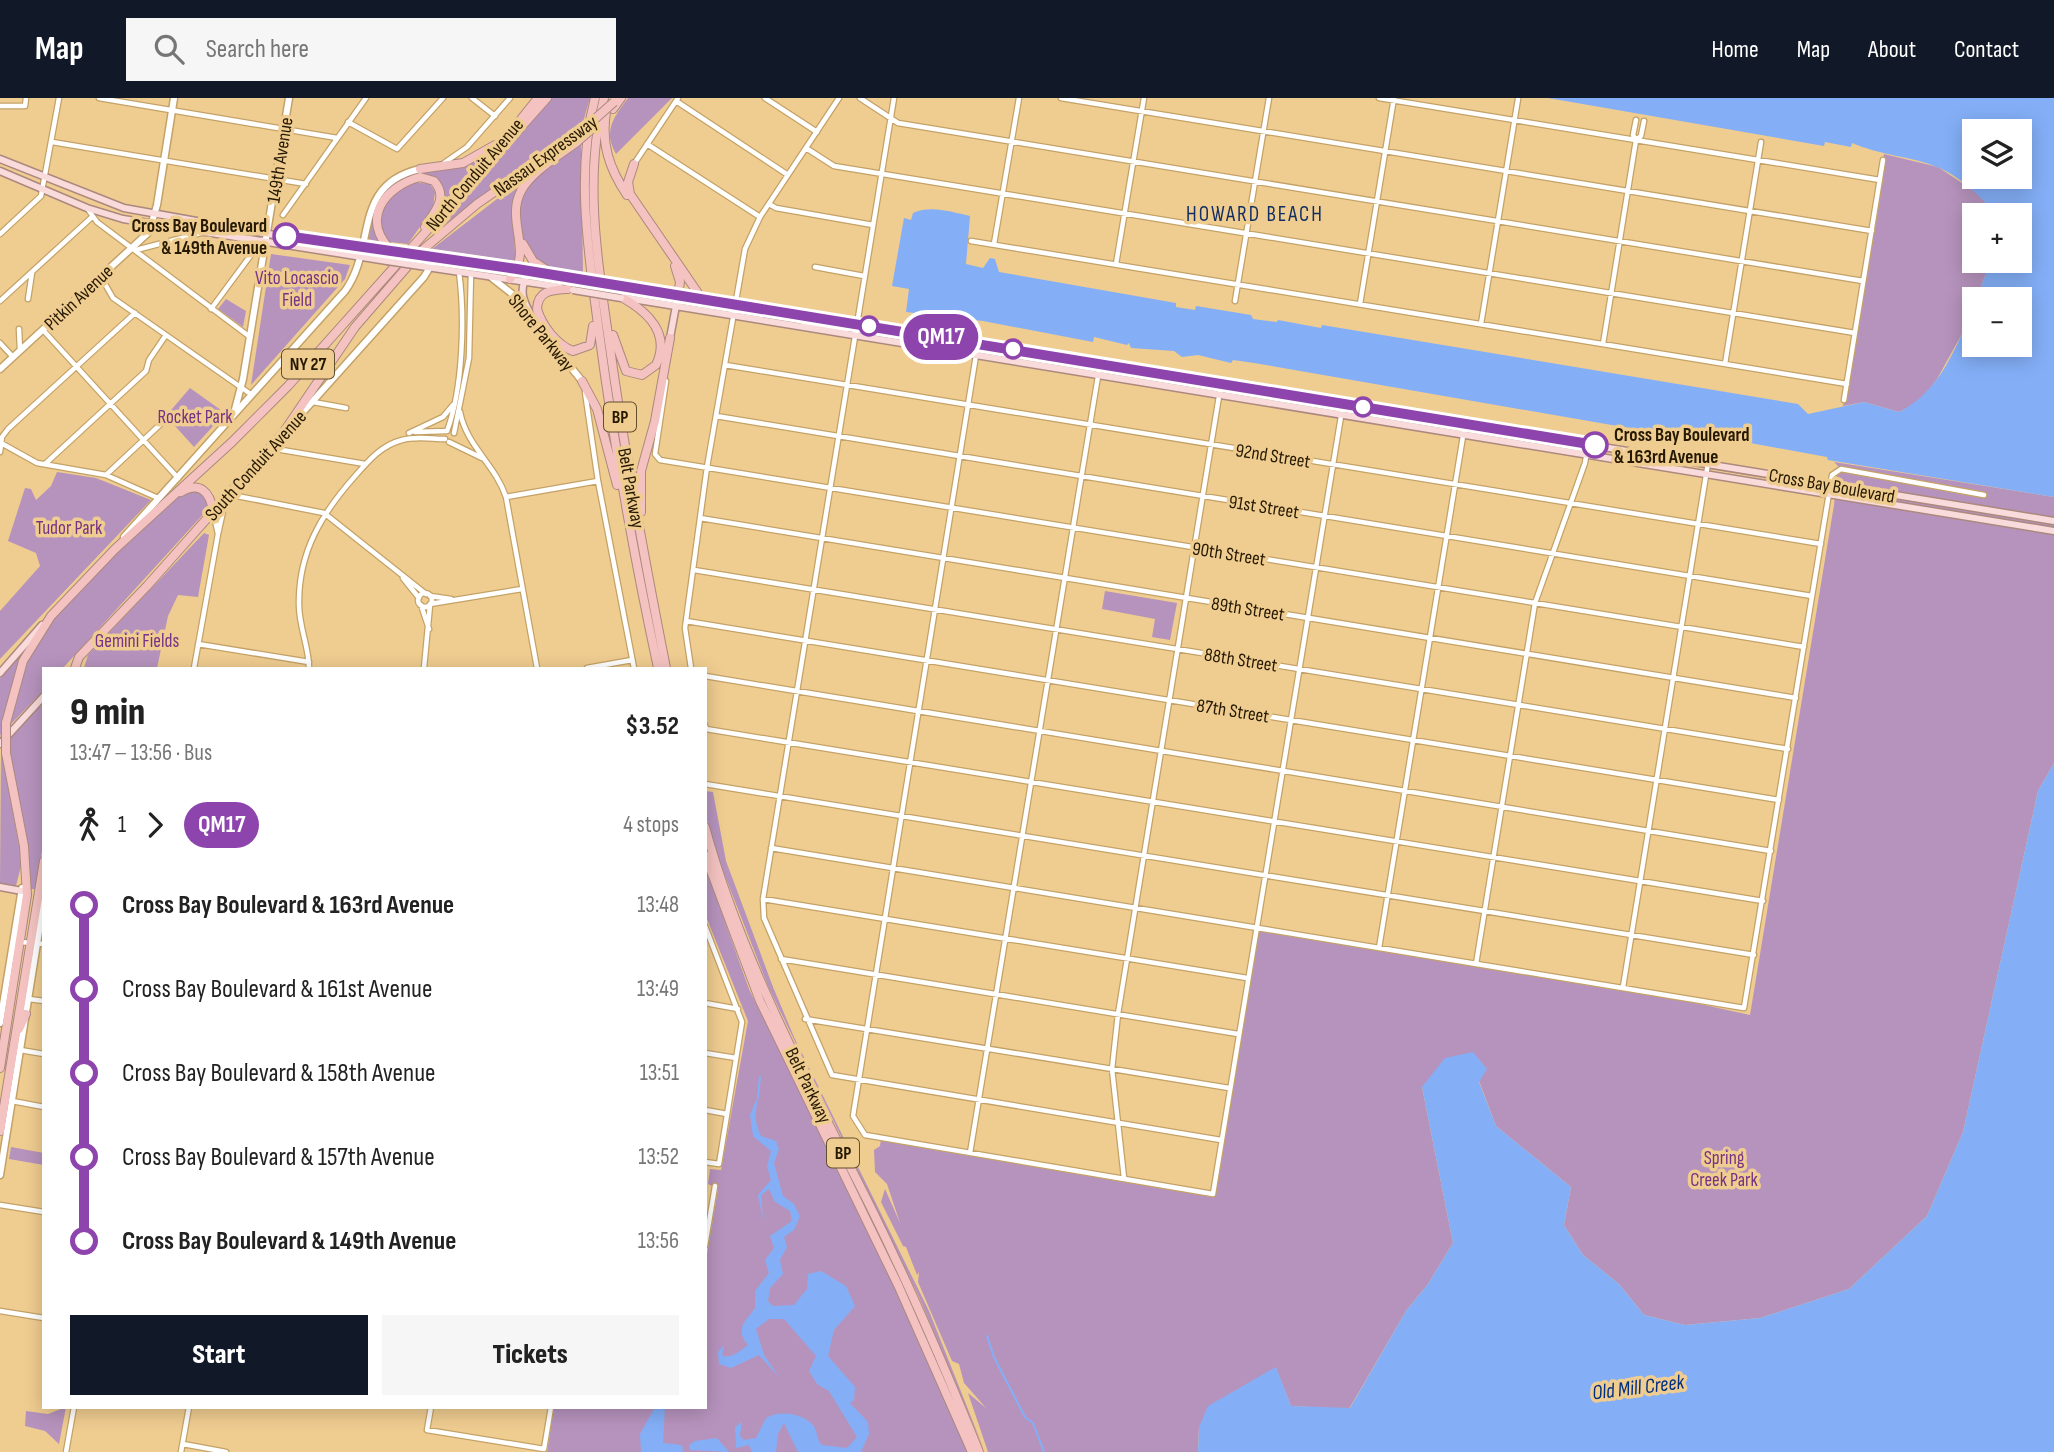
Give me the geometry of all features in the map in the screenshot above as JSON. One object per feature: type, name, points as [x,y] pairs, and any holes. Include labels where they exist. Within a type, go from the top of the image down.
[{"type":"highway","name":"North Conduit Avenue","points":[[51,616],[160,501],[272,404],[473,179],[538,98]]},
{"type":"highway","points":[[473,179],[547,98]]},
{"type":"highway","name":"Belt Parkway","points":[[595,98],[586,169],[590,271],[632,538],[658,667]]},
{"type":"highway","points":[[613,101],[604,143],[614,174],[702,299]]},
{"type":"highway","name":"Belt Parkway","points":[[613,101],[595,162],[600,277],[644,557],[666,667]]},
{"type":"highway","name":"Nassau Expressway","points":[[283,433],[355,327],[420,252],[477,204],[578,137],[613,101]]},
{"type":"highway","points":[[420,169],[459,164],[477,158],[492,148],[524,115]]},
{"type":"highway","points":[[510,279],[521,257],[515,209],[522,189],[578,137]]},
{"type":"highway","points":[[614,174],[624,175],[634,164]]},
{"type":"highway","points":[[634,164],[628,185],[636,205]]},
{"type":"highway","points":[[394,250],[377,231],[378,211],[401,186],[425,177],[438,185],[441,199],[411,249]]},
{"type":"highway","points":[[519,234],[531,258],[554,275]]},
{"type":"highway","points":[[666,247],[678,274],[678,295]]},
{"type":"highway","points":[[570,289],[545,292],[539,298],[537,309],[559,343],[569,350],[579,352],[588,347],[593,338],[590,271]]},
{"type":"highway","points":[[600,277],[621,364],[631,373],[645,374],[659,360],[659,336],[646,313],[622,298]]},
{"type":"highway","points":[[644,557],[640,476],[656,415],[670,338]]},
{"type":"highway","points":[[582,381],[599,414],[632,538]]},
{"type":"highway","name":"South Conduit Avenue","points":[[79,657],[283,433]]},
{"type":"highway","points":[[160,501],[197,487],[209,494],[213,512]]},
{"type":"highway","name":"NY 27","points":[[0,1068],[29,943],[24,891],[26,862],[6,753],[6,723],[23,661],[51,616]]},
{"type":"highway","name":"NY 27","points":[[75,667],[79,657]]},
{"type":"highway","name":"Belt Parkway","points":[[707,833],[724,886],[769,1001],[914,1299],[979,1452]]},
{"type":"highway","name":"Belt Parkway","points":[[707,860],[760,1001],[898,1284],[972,1452]]},
{"type":"highway","name":"NY 27","points":[[3,1134],[14,1042],[42,872]]},
{"type":"highway","points":[[14,1042],[26,1014]]},
{"type":"main road","name":"Cross Bay Boulevard","points":[[0,159],[110,204],[155,215],[530,271],[978,343],[2054,522]]},
{"type":"main road","name":"Cross Bay Boulevard","points":[[0,171],[88,208],[152,225],[487,275],[2054,531]]},
{"type":"main road","points":[[530,271],[524,281],[523,299],[535,321]]},
{"type":"main road","points":[[670,338],[678,295]]},
{"type":"main road","points":[[787,324],[793,321],[846,329],[856,324]]},
{"type":"main road","name":"North Conduit Avenue","points":[[0,673],[51,616]]},
{"type":"main road","name":"South Conduit Avenue","points":[[69,667],[79,657]]},
{"type":"main road","points":[[0,744],[42,698]]},
{"type":"main road","points":[[0,887],[24,891]]},
{"type":"street","points":[[0,106],[26,106],[26,98]]},
{"type":"street","points":[[0,234],[41,196],[59,98]]},
{"type":"street","points":[[99,98],[337,138]]},
{"type":"street","name":"Pitkin Avenue","points":[[0,369],[147,234],[155,215],[174,98]]},
{"type":"street","name":"149th Avenue","points":[[234,415],[250,337],[263,243],[267,233],[289,98]]},
{"type":"street","points":[[283,215],[366,98]]},
{"type":"street","points":[[348,122],[397,149],[443,98]]},
{"type":"street","points":[[472,98],[495,116]]},
{"type":"street","name":"North Conduit Avenue","points":[[160,501],[345,291],[361,257],[369,212],[378,195],[397,177],[441,164],[459,154],[510,98]]},
{"type":"street","points":[[765,98],[817,132]]},
{"type":"street","points":[[691,667],[685,637],[686,621],[716,416],[747,243],[760,217],[839,98]]},
{"type":"street","points":[[860,98],[898,123],[1863,281]]},
{"type":"street","points":[[894,98],[779,795],[763,899],[764,918],[805,1019],[832,1075],[1221,1140]]},
{"type":"street","points":[[994,244],[1019,98]]},
{"type":"street","points":[[1061,98],[1872,231]]},
{"type":"street","points":[[1116,264],[1144,98]]},
{"type":"street","points":[[1235,301],[1269,98]]},
{"type":"street","points":[[1379,98],[1880,180]]},
{"type":"street","points":[[1360,304],[1393,99]]},
{"type":"street","points":[[1481,324],[1518,99]]},
{"type":"street","points":[[634,164],[677,100],[788,174]]},
{"type":"street","points":[[1603,344],[1636,140],[1633,135],[1636,120]]},
{"type":"street","points":[[1636,140],[1641,136],[1644,121]]},
{"type":"street","points":[[52,142],[306,184]]},
{"type":"street","points":[[1725,364],[1761,142]]},
{"type":"street","points":[[647,144],[760,217]]},
{"type":"street","points":[[806,148],[834,166],[1855,333]]},
{"type":"street","points":[[1844,400],[1883,160]]},
{"type":"street","points":[[769,204],[776,208],[873,225]]},
{"type":"street","points":[[88,208],[92,217],[250,337]]},
{"type":"street","points":[[0,301],[92,217]]},
{"type":"street","points":[[131,248],[142,251],[201,233]]},
{"type":"street","points":[[971,241],[1847,384]]},
{"type":"street","points":[[211,309],[263,243]]},
{"type":"street","name":"South Conduit Avenue","points":[[283,433],[430,267],[432,256]]},
{"type":"street","points":[[250,257],[262,263]]},
{"type":"street","points":[[815,267],[864,276]]},
{"type":"street","points":[[447,441],[461,356],[459,271]]},
{"type":"street","points":[[28,299],[33,272]]},
{"type":"street","points":[[198,644],[309,665],[300,620],[301,576],[309,544],[324,513],[366,464],[386,446],[403,440],[454,439],[469,358],[471,273]]},
{"type":"street","name":"Shore Parkway","points":[[487,275],[503,285],[582,381],[634,667]]},
{"type":"street","points":[[101,277],[113,298],[252,395]]},
{"type":"street","points":[[0,452],[8,429],[135,313]]},
{"type":"street","points":[[19,329],[20,351]]},
{"type":"street","points":[[43,330],[178,478]]},
{"type":"street","points":[[45,464],[146,371],[149,360],[166,335]]},
{"type":"street","name":"90th Street","points":[[670,338],[672,344],[655,457],[1804,647]]},
{"type":"street","points":[[0,343],[13,357]]},
{"type":"street","points":[[978,343],[853,1116],[863,1134],[1213,1194],[1343,404]]},
{"type":"street","points":[[970,1153],[1100,364]]},
{"type":"street","name":"92nd Street","points":[[725,365],[1821,544]]},
{"type":"street","points":[[1124,1178],[1112,1069],[1118,1014],[1221,384]]},
{"type":"street","points":[[313,402],[345,408]]},
{"type":"street","points":[[403,440],[409,433],[443,417],[453,404]]},
{"type":"street","points":[[460,412],[464,433],[497,474],[506,497],[537,667]]},
{"type":"street","name":"91st Street","points":[[716,416],[1812,596]]},
{"type":"street","points":[[106,475],[166,419]]},
{"type":"street","points":[[1379,948],[1465,424]]},
{"type":"street","points":[[409,433],[434,429],[455,433],[470,441]]},
{"type":"street","points":[[447,441],[483,458]]},
{"type":"street","points":[[1,443],[45,464],[106,475],[160,501]]},
{"type":"street","points":[[1476,964],[1535,603],[1588,444]]},
{"type":"street","points":[[270,448],[366,464]]},
{"type":"street","points":[[1623,987],[1708,463]]},
{"type":"street","points":[[771,848],[1744,1008],[1834,472],[1841,469],[1984,495]]},
{"type":"street","points":[[506,497],[598,481]]},
{"type":"street","points":[[194,667],[226,498],[237,496],[324,513],[428,595],[452,599]]},
{"type":"street","points":[[213,512],[218,534]]},
{"type":"street","name":"89th Street","points":[[700,518],[1796,698]]},
{"type":"street","name":"88th Street","points":[[694,570],[1788,749]]},
{"type":"street","points":[[402,577],[419,598],[430,633]]},
{"type":"street","points":[[421,605],[522,589]]},
{"type":"street","points":[[419,598],[428,595]]},
{"type":"street","points":[[424,667],[430,633],[428,595]]},
{"type":"street","name":"87th Street","points":[[686,621],[1779,800]]},
{"type":"street","points":[[593,667],[632,660]]},
{"type":"street","points":[[0,664],[9,662]]},
{"type":"street","points":[[707,676],[1771,851]]},
{"type":"street","points":[[707,727],[1763,901]]},
{"type":"street","points":[[707,783],[1754,955]]},
{"type":"street","points":[[763,899],[1247,978]]},
{"type":"street","points":[[0,1023],[2,995],[29,943],[42,906]]},
{"type":"street","points":[[707,931],[742,1022],[719,1164],[707,1162]]},
{"type":"street","points":[[29,943],[29,999],[8,1102],[42,1107]]},
{"type":"street","points":[[781,959],[1238,1034]]},
{"type":"street","points":[[29,999],[42,1001]]},
{"type":"street","points":[[707,1003],[738,1009]]},
{"type":"street","points":[[805,1019],[1229,1088]]},
{"type":"street","points":[[20,1050],[42,1054]]},
{"type":"street","points":[[707,1053],[736,1058]]},
{"type":"street","points":[[707,1110],[727,1114]]},
{"type":"street","points":[[0,1175],[3,1134]]},
{"type":"street","points":[[708,1215],[715,1186]]},
{"type":"street","points":[[0,1205],[42,1212]]},
{"type":"street","points":[[0,1311],[42,1318]]},
{"type":"street","points":[[66,1452],[74,1409]]},
{"type":"street","points":[[181,1452],[189,1409]]},
{"type":"street","points":[[431,1409],[427,1430],[544,1449],[551,1409]]},
{"type":"street","points":[[183,1444],[226,1452]]},
{"type":"green space","points":[[550,98],[590,98],[583,122],[434,233],[432,231]]},
{"type":"green space","points":[[628,98],[672,98],[616,154],[610,138],[611,125]]},
{"type":"green space","points":[[581,143],[583,272],[551,268],[533,257],[522,239],[519,218],[522,198],[531,182]]},
{"type":"green space","points":[[1884,154],[1938,167],[1962,183],[1962,189],[1971,189],[1986,203],[1962,203],[1962,273],[1986,273],[1981,287],[1962,287],[1962,334],[1937,379],[1921,401],[1899,412],[1864,402],[1843,406]]},
{"type":"green space","points":[[482,159],[442,208],[444,196],[434,178],[415,175],[382,204],[377,213],[374,222],[380,242],[368,239],[375,210],[385,194],[399,181],[409,175]]},
{"type":"green space","points":[[525,180],[513,209],[515,261],[432,249]]},
{"type":"green space","points":[[414,182],[430,184],[435,192],[433,208],[408,244],[389,242],[380,233],[384,208],[392,196]]},
{"type":"green space","name":"Vito Locascio Field","points":[[271,254],[350,265],[345,279],[251,385]]},
{"type":"green space","points":[[226,299],[246,311],[243,327],[218,309]]},
{"type":"green space","name":"Rocket Park","points":[[190,388],[225,413],[194,447],[166,416]]},
{"type":"green space","name":"Spring Creek Park","points":[[1834,462],[2054,497],[2054,763],[2038,791],[1963,1132],[1927,1216],[1849,1289],[1760,1318],[1685,1325],[1644,1315],[1619,1284],[1583,1255],[1564,1225],[1571,1187],[1496,1126],[1479,1081],[1422,1087],[1453,1243],[1428,1284],[1406,1311],[1349,1409],[1291,1406],[1276,1368],[1199,1427],[1198,1452],[988,1452],[968,1393],[986,1408],[964,1383],[959,1364],[952,1361],[918,1282],[919,1272],[917,1275],[906,1247],[903,1246],[881,1202],[885,1189],[900,1223],[887,1184],[875,1172],[874,1150],[880,1146],[881,1139],[1213,1194],[1257,928],[1623,987],[1750,1015],[1834,505],[1838,466]]},
{"type":"green space","name":"Tudor Park","points":[[57,472],[96,478],[151,500],[0,659],[0,611],[40,566],[36,553],[8,541],[25,488],[31,489],[36,500],[51,486]]},
{"type":"green space","points":[[203,491],[210,501],[208,509],[64,667],[42,667],[42,692],[11,724],[18,688],[31,655],[51,623],[101,566],[184,492]]},
{"type":"green space","name":"Gemini Fields","points":[[204,533],[209,535],[198,597],[178,595],[168,616],[157,667],[84,667],[88,655]]},
{"type":"green space","points":[[1105,591],[1177,603],[1170,640],[1152,637],[1155,619],[1102,609]]},
{"type":"green space","points":[[23,652],[0,737],[0,678]]},
{"type":"green space","points":[[42,703],[42,852],[36,889],[31,889],[14,795],[9,738]]},
{"type":"green space","points":[[1,749],[22,862],[16,886],[0,883]]},
{"type":"green space","points":[[707,791],[713,792],[726,861],[794,1037],[929,1311],[985,1452],[919,1297],[768,986],[718,858],[707,820]]},
{"type":"green space","points":[[707,872],[749,989],[761,1014],[765,1013],[875,1236],[967,1452],[547,1452],[554,1409],[707,1409],[707,1254],[718,1189],[708,1184],[710,1169],[721,1170],[748,1021],[707,919]]},
{"type":"green space","points":[[11,1147],[42,1153],[42,1165],[9,1159]]},
{"type":"green space","points":[[66,1409],[59,1444],[45,1431],[25,1426],[26,1411],[48,1414]]},
{"type":"water","points":[[1548,98],[2054,98],[2054,497],[1828,460],[1827,457],[1696,433],[1629,428],[1254,363],[1233,360],[1231,363],[1198,355],[1182,357],[1174,351],[1131,348],[1129,343],[1127,345],[1094,337],[1093,342],[983,321],[906,312],[909,289],[892,286],[904,218],[911,220],[913,213],[920,211],[941,210],[970,216],[966,264],[983,268],[990,258],[995,259],[999,272],[1176,303],[1176,307],[1195,310],[1196,306],[1251,315],[1253,319],[1278,320],[1321,328],[1322,325],[1798,404],[1808,414],[1864,402],[1899,412],[1926,393],[1946,366],[1962,334],[1962,357],[2032,357],[2032,287],[1981,287],[1986,273],[2032,273],[2032,203],[1986,203],[1971,189],[2032,189],[2032,119],[1962,119],[1962,181],[1927,163],[1852,143],[1851,147],[1825,142],[1824,146]]},
{"type":"water","name":"Old Mill Creek","points":[[2054,763],[2054,1452],[1198,1452],[1199,1427],[1208,1406],[1276,1367],[1291,1406],[1350,1408],[1406,1311],[1428,1284],[1453,1243],[1422,1087],[1445,1058],[1473,1052],[1487,1069],[1479,1082],[1496,1126],[1571,1187],[1564,1225],[1583,1255],[1619,1284],[1644,1315],[1685,1325],[1760,1318],[1849,1289],[1927,1216],[1963,1132],[2038,791]]},
{"type":"water","points":[[758,1096],[758,1130],[761,1136],[776,1141],[779,1149],[774,1163],[783,1196],[794,1204],[800,1216],[794,1230],[784,1237],[787,1247],[780,1260],[783,1274],[770,1288],[768,1301],[773,1306],[794,1305],[807,1289],[808,1274],[821,1271],[846,1286],[855,1306],[834,1330],[828,1356],[855,1387],[854,1400],[850,1403],[868,1422],[869,1434],[861,1452],[798,1452],[784,1423],[778,1434],[776,1452],[752,1452],[749,1445],[736,1448],[735,1427],[742,1422],[740,1436],[744,1440],[756,1438],[766,1418],[778,1414],[797,1415],[808,1421],[815,1428],[822,1445],[847,1448],[857,1437],[829,1391],[817,1384],[809,1371],[816,1356],[784,1319],[769,1319],[756,1329],[764,1355],[779,1377],[759,1355],[731,1368],[719,1364],[718,1352],[724,1345],[722,1355],[728,1356],[748,1345],[742,1334],[743,1325],[755,1308],[755,1291],[769,1273],[765,1260],[774,1248],[770,1236],[792,1221],[790,1211],[775,1202],[769,1189],[761,1195],[763,1220],[758,1195],[771,1180],[767,1166],[771,1151],[753,1136],[750,1115]]},
{"type":"water","points":[[654,1409],[665,1409],[663,1443],[682,1445],[683,1452],[641,1452],[640,1434]]},
{"type":"water","points":[[717,1438],[729,1452],[690,1450],[689,1445],[695,1441]]},
{"type":"waterway","points":[[758,1097],[760,1077]]},
{"type":"waterway","points":[[987,1336],[994,1357],[1025,1417],[1033,1423],[1044,1452]]},
{"type":"bus line","name":"QM17","points":[[286,236],[517,269],[1595,445]]},
{"type":"place","name":"Cross Bay Boulevard & 149th Avenue","points":[[286,236]]},
{"type":"place","name":"Cross Bay Boulevard & 163rd Avenue","points":[[1595,445]]},
{"type":"district","name":"HOWARD BEACH","points":[[1255,214]]}]
